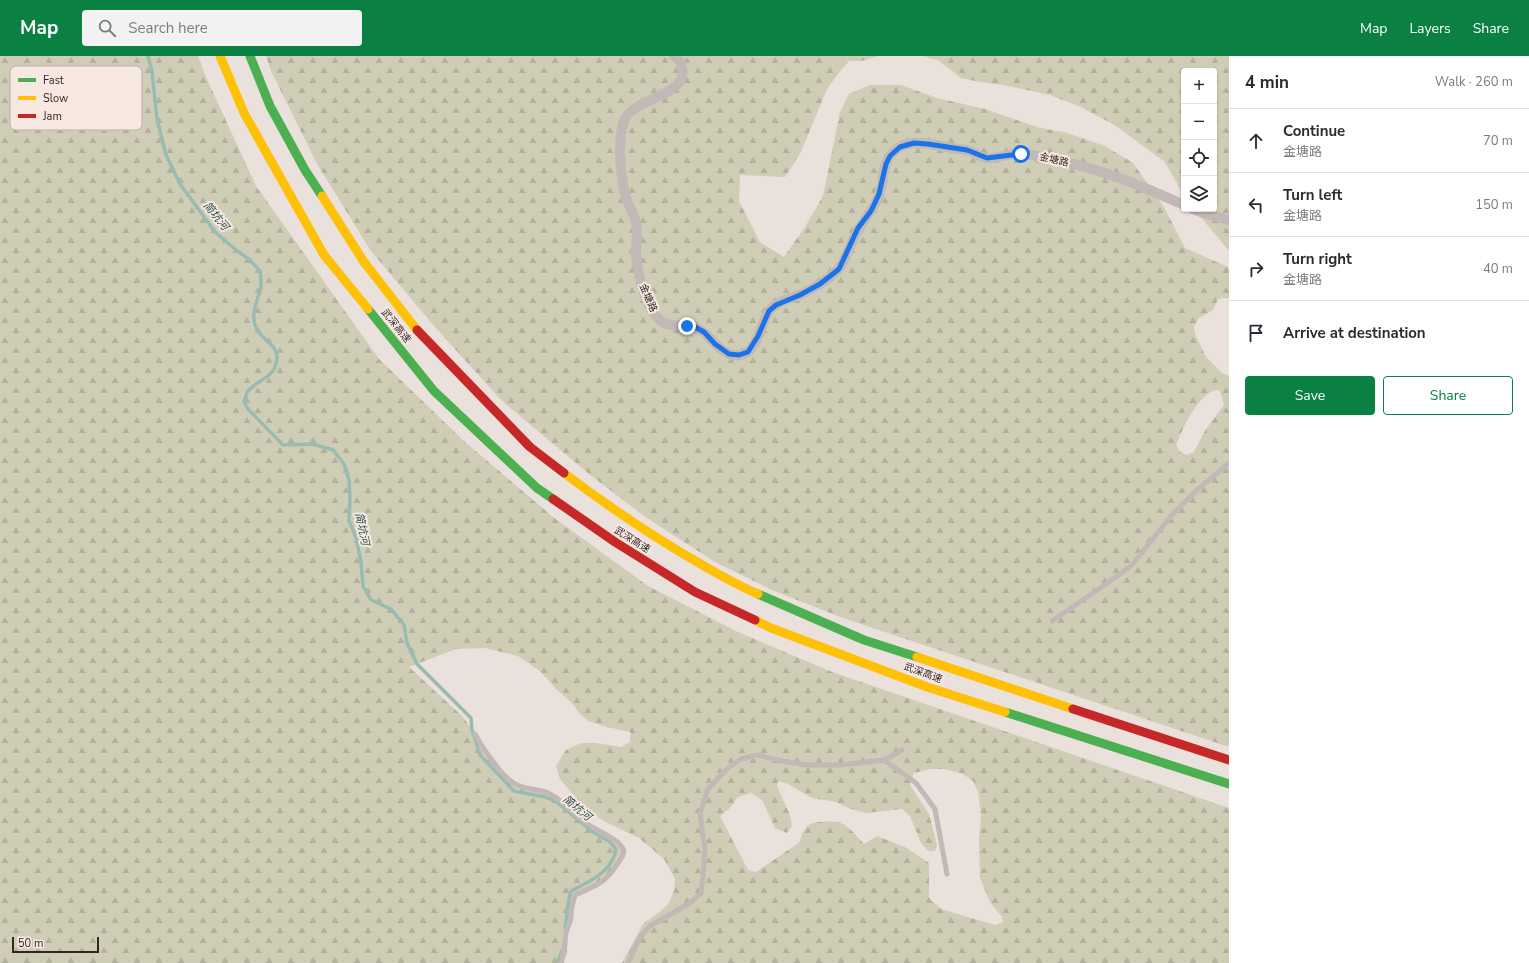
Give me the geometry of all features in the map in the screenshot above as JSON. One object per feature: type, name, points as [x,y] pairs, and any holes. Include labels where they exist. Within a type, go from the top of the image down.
[{"type":"highway","name":"武深高速","points":[[220,56],[244,113],[324,255],[434,391],[537,488],[615,542],[695,592],[771,628],[927,687],[1229,784]]},
{"type":"highway","name":"武深高速","points":[[250,56],[270,106],[305,170],[364,262],[415,328],[530,447],[596,497],[669,546],[742,587],[864,640],[1229,760]]},
{"type":"street","name":"金塘路","points":[[674,56],[682,64],[683,72],[679,84],[630,112],[625,119],[622,129],[620,156],[622,177],[628,204],[637,224],[637,265],[646,298],[651,309],[660,321],[670,325],[695,327],[704,332],[722,350],[729,354],[739,355],[748,352],[755,341],[769,311],[776,305],[800,295],[820,284],[839,269],[858,228],[871,211],[879,194],[883,172],[890,156],[900,147],[906,145],[922,143],[967,150],[987,158],[1021,154],[1054,160],[1129,181],[1181,204]]},
{"type":"street","points":[[1201,212],[1229,220]]},
{"type":"lane","points":[[1052,620],[1132,565],[1171,516],[1196,491],[1229,463]]},
{"type":"lane","points":[[475,734],[484,749],[504,775],[515,784],[550,794],[588,824],[609,836],[623,849],[624,853],[621,859],[608,878],[575,895],[571,910],[572,918],[566,932],[561,963]]},
{"type":"lane","points":[[628,963],[640,937],[650,926],[690,903],[701,893],[705,849],[700,813],[708,788],[728,768],[741,759],[757,755],[782,762],[807,765],[840,765],[884,760],[902,750]]},
{"type":"lane","points":[[884,760],[916,783],[935,809],[947,874]]},
{"type":"green space","points":[[0,56],[198,56],[206,77],[256,186],[379,359],[465,442],[553,517],[648,586],[738,632],[832,672],[1229,808],[1229,963],[622,963],[643,924],[669,903],[674,891],[675,879],[664,859],[639,838],[602,820],[580,803],[560,779],[556,766],[566,750],[581,743],[595,743],[621,747],[630,742],[630,732],[588,721],[540,671],[518,656],[485,648],[456,649],[409,667],[462,716],[505,773],[516,782],[531,788],[550,792],[589,823],[627,850],[617,868],[607,880],[576,897],[573,921],[568,934],[567,953],[564,963],[0,963]],"holes":[[[930,769],[945,769],[963,774],[973,781],[978,792],[981,816],[979,839],[980,878],[990,902],[1002,917],[1003,922],[995,925],[941,909],[929,898],[929,863],[905,847],[877,836],[864,844],[851,830],[840,823],[831,821],[809,825],[804,831],[800,842],[756,872],[748,870],[720,816],[729,809],[738,797],[751,793],[762,800],[775,828],[787,833],[792,826],[790,815],[777,786],[778,781],[788,784],[812,798],[836,802],[851,809],[866,813],[902,809],[910,816],[921,843],[928,851],[935,851],[937,845],[929,814],[910,785],[914,773]]]},
{"type":"green space","points":[[266,56],[826,56],[838,74],[827,89],[801,152],[785,177],[740,175],[739,201],[760,242],[784,257],[805,227],[823,196],[840,112],[849,94],[870,85],[901,85],[937,98],[985,109],[1037,127],[1067,133],[1105,146],[1133,163],[1164,207],[1185,248],[1228,267],[1229,269],[1229,299],[1218,299],[1213,310],[1199,318],[1194,327],[1195,334],[1206,357],[1222,373],[1229,376],[1229,747],[843,618],[774,591],[715,562],[644,516],[589,474],[501,400],[434,326],[371,251],[317,164],[271,71]],"holes":[[[1217,390],[1220,391],[1224,405],[1206,429],[1194,452],[1187,455],[1180,452],[1176,445],[1192,412],[1204,397]]]},
{"type":"green space","points":[[826,56],[845,56],[849,61],[838,74]]},
{"type":"green space","points":[[845,56],[878,56],[862,61],[849,61]]},
{"type":"green space","points":[[923,56],[1229,56],[1229,251],[1196,212],[1217,212],[1217,68],[1181,68],[1181,191],[1165,162],[1116,126],[1081,107],[1050,95],[961,78],[939,61]]},
{"type":"waterway","name":"简坑河","points":[[148,56],[152,72],[157,119],[166,155],[180,184],[215,232],[250,260],[260,271],[261,287],[254,310],[254,320],[257,331],[270,344],[277,354],[277,361],[272,372],[248,391],[244,402],[248,409],[283,445],[312,444],[333,450],[344,464],[349,480],[349,521],[356,537],[361,562],[363,586],[371,600],[391,609],[404,625],[407,643],[417,664],[471,718],[472,730],[480,755],[514,791],[545,797],[555,801],[593,832],[610,842],[616,849],[614,857],[605,870],[592,880],[571,891],[565,927]]},
{"type":"waterway","name":"简坑河","points":[[558,961],[562,951]]},
{"type":"traffic: fast","points":[[250,56],[270,106],[305,170],[322,196]]},
{"type":"traffic: fast","points":[[368,309],[434,391],[537,488],[553,499]]},
{"type":"traffic: fast","points":[[758,594],[864,640],[917,657]]},
{"type":"traffic: fast","points":[[1005,712],[1229,784]]},
{"type":"traffic: slow","points":[[220,56],[244,113],[324,255],[368,309]]},
{"type":"traffic: slow","points":[[322,196],[364,262],[417,330]]},
{"type":"traffic: slow","points":[[564,473],[650,533],[704,566],[758,594]]},
{"type":"traffic: slow","points":[[755,620],[771,628],[927,687],[1005,712]]},
{"type":"traffic: slow","points":[[917,657],[1073,709]]},
{"type":"traffic: jam","points":[[417,330],[530,447],[564,473]]},
{"type":"traffic: jam","points":[[553,499],[615,542],[695,592],[755,620]]},
{"type":"traffic: jam","points":[[1073,709],[1229,760]]},
{"type":"route","points":[[687,326],[695,327],[704,332],[715,344],[729,354],[739,355],[748,352],[753,346],[769,311],[776,305],[800,295],[820,284],[839,269],[844,262],[858,228],[871,211],[879,194],[883,172],[890,156],[900,147],[914,143],[922,143],[967,150],[987,158],[1021,154]]}]
